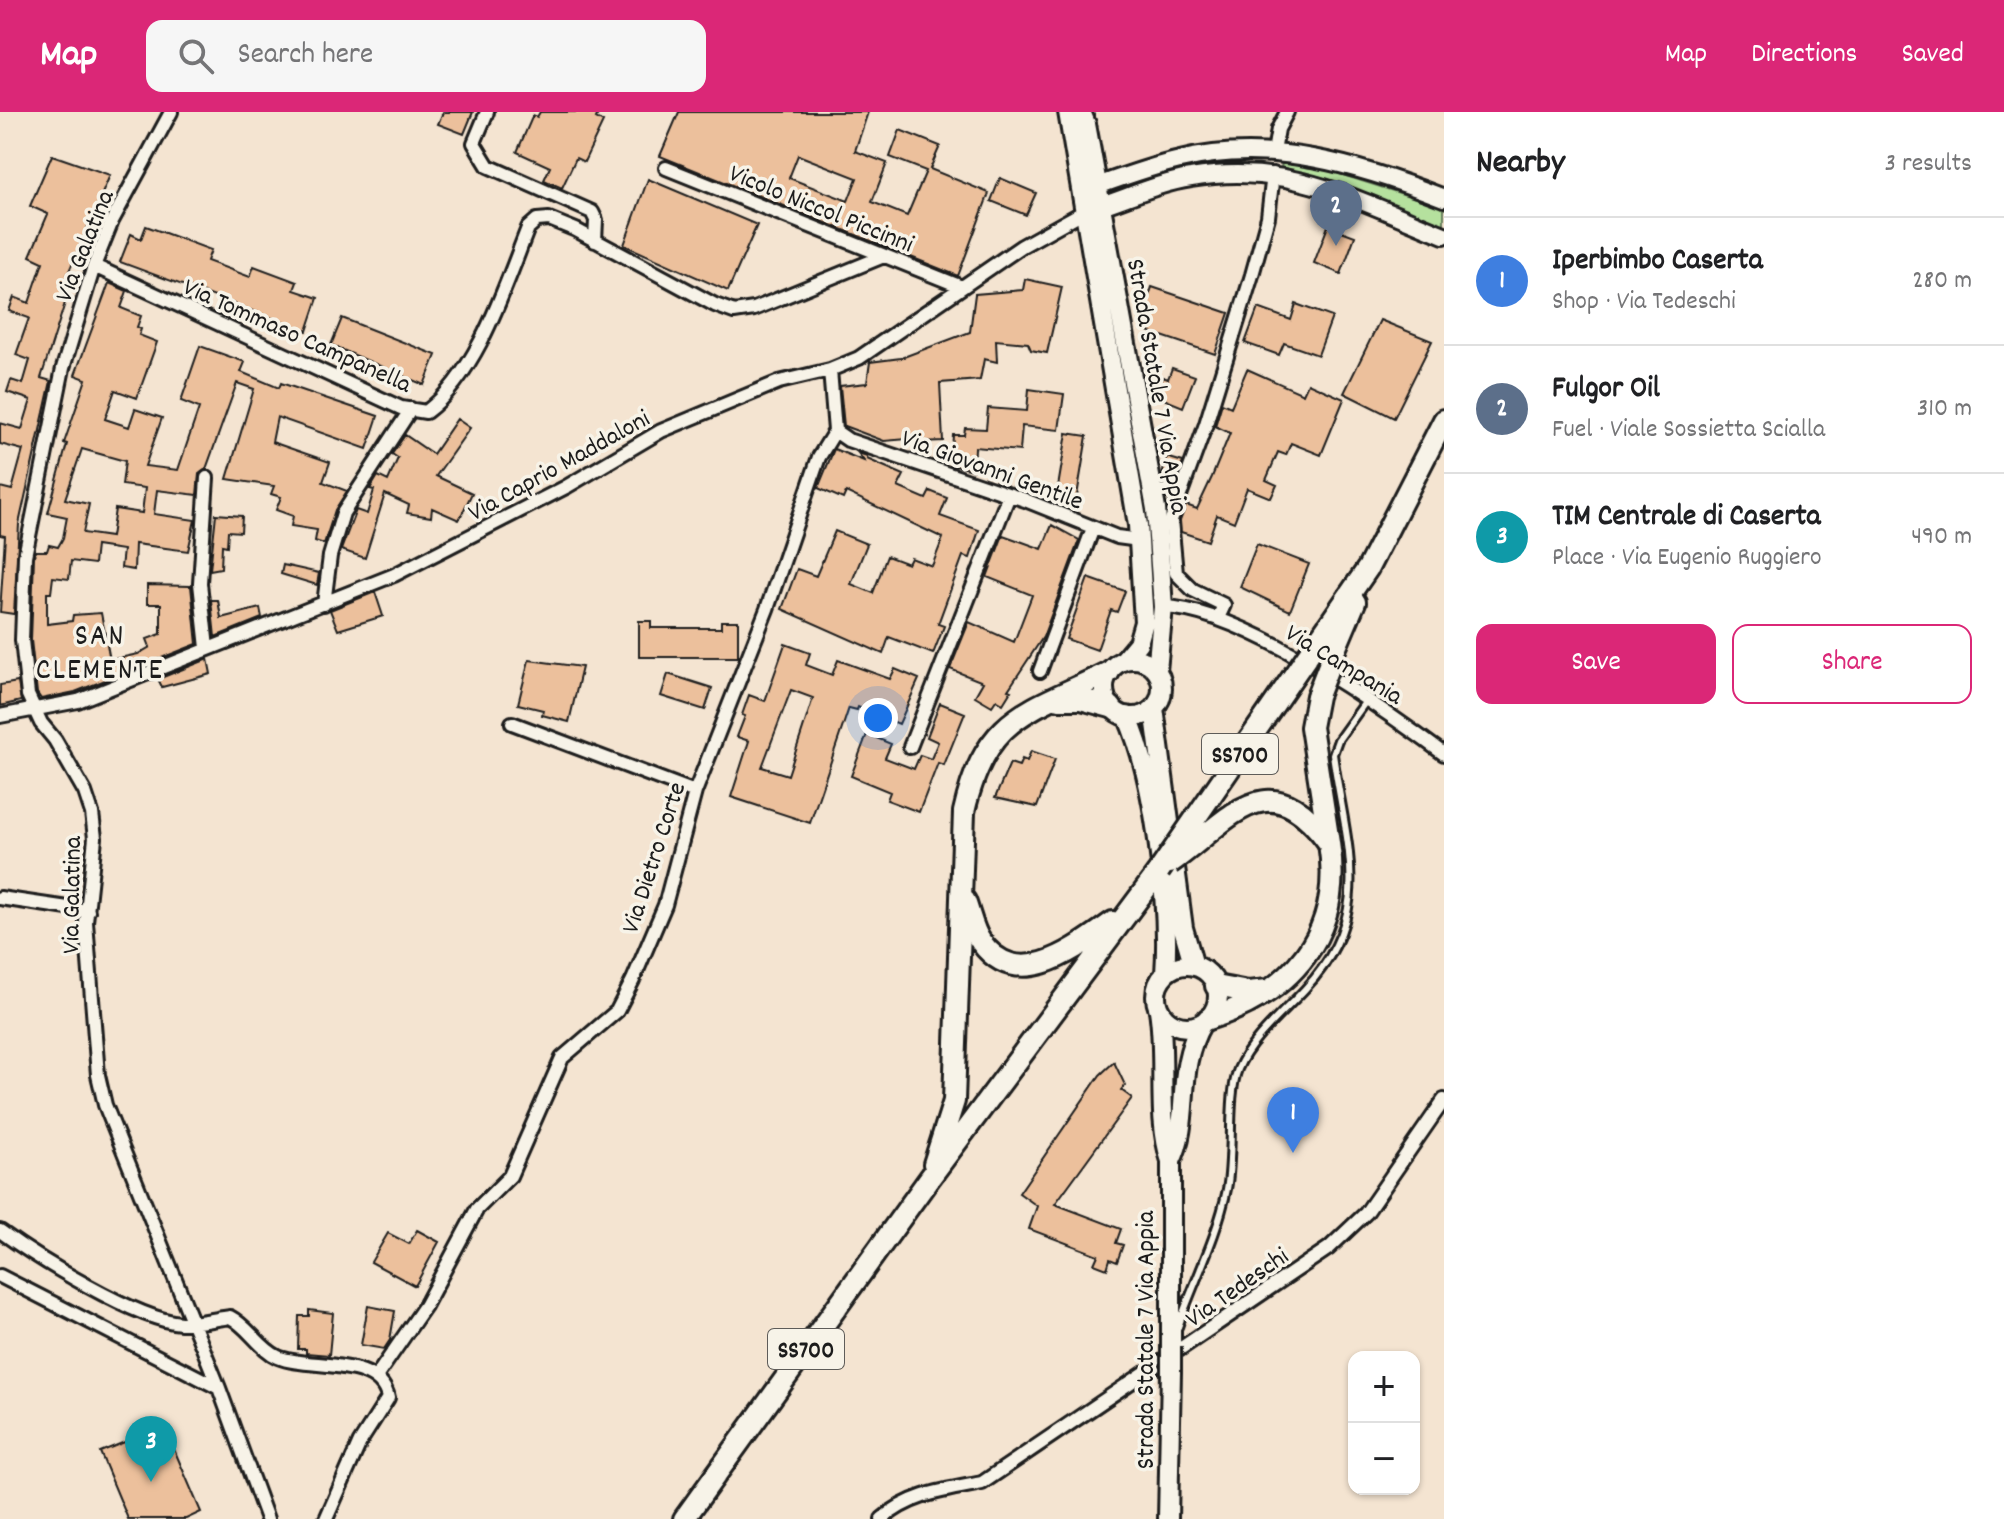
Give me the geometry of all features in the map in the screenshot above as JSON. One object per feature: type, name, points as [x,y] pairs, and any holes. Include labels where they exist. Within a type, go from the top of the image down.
[{"type":"highway","points":[[1329,642],[1444,420]]},
{"type":"highway","name":"SS700","points":[[1272,990],[1291,974],[1320,931],[1332,889],[1329,843],[1311,727],[1329,642]]},
{"type":"highway","name":"SS700","points":[[684,1519],[929,1179],[1329,642]]},
{"type":"highway","name":"SS700","points":[[1116,666],[1047,699],[991,740],[970,784],[964,812],[961,890],[979,940],[991,953],[1029,966],[1048,964],[1069,953],[1129,910]]},
{"type":"highway","points":[[1047,699],[1081,699],[1119,711]]},
{"type":"highway","name":"SS700","points":[[1159,871],[1248,803],[1273,802],[1294,806],[1314,823],[1329,843]]},
{"type":"highway","points":[[929,1179],[954,1101],[961,890]]},
{"type":"highway","points":[[1216,986],[1248,992],[1272,990]]},
{"type":"highway","points":[[1205,1021],[1231,1012],[1272,990]]},
{"type":"main road","name":"Strada Statale 7 Via Appia","points":[[1068,112],[1088,189],[1153,492],[1163,607],[1157,671],[1162,690],[1154,708],[1183,928],[1194,966]]},
{"type":"main road","name":"Strada Statale 7 Via Appia","points":[[1081,112],[1088,189]]},
{"type":"main road","name":"Strada Statale 7 Via Appia","points":[[1092,209],[1139,540],[1144,622],[1138,643],[1116,666],[1104,686],[1139,742],[1147,774],[1167,928],[1165,974],[1156,991],[1165,1060],[1165,1143],[1171,1161],[1168,1519]]},
{"type":"main road","points":[[1116,666],[1142,660],[1157,671]]},
{"type":"main road","points":[[1119,711],[1146,714],[1154,708]]},
{"type":"main road","points":[[1165,974],[1178,966],[1194,966],[1203,970],[1216,986]]},
{"type":"main road","name":"Strada Statale 7 Via Appia","points":[[1171,1161],[1180,1144],[1183,1079],[1192,1040],[1217,1004],[1216,986]]},
{"type":"main road","points":[[1159,1010],[1178,1026],[1205,1021]]},
{"type":"street","name":"Via Galatina","points":[[171,112],[112,221],[94,266],[63,368],[25,556],[22,640],[32,708],[85,792],[92,813],[95,838],[88,911],[102,1090],[267,1519]]},
{"type":"street","points":[[487,112],[474,143],[488,166],[592,212],[600,244],[734,312],[754,309],[884,256]]},
{"type":"street","points":[[1274,152],[1278,129],[1287,112]]},
{"type":"street","points":[[1088,189],[1181,159],[1216,153],[1274,152],[1340,163],[1444,198]]},
{"type":"street","name":"Vicolo Niccol Piccinni","points":[[666,168],[962,287]]},
{"type":"street","points":[[1092,209],[1189,178],[1273,174],[1326,188],[1444,235]]},
{"type":"street","points":[[1153,492],[1182,489],[1252,275],[1268,217],[1273,174]]},
{"type":"street","name":"Via Caprio Maddaloni","points":[[0,716],[78,701],[442,554],[661,431],[779,382],[830,370],[889,340],[1022,246],[1092,209]]},
{"type":"street","name":"Via Tommaso Campanella","points":[[94,266],[411,409],[426,412],[444,398],[491,320],[528,228],[537,220],[549,219],[600,244]]},
{"type":"street","points":[[830,370],[835,431]]},
{"type":"street","points":[[324,604],[330,556],[343,513],[411,409]]},
{"type":"street","name":"Via Giovanni Gentile","points":[[835,431],[848,440],[1009,495],[1093,528],[1139,540]]},
{"type":"street","name":"Via Dietro Corte","points":[[376,1377],[425,1306],[477,1209],[510,1176],[562,1058],[617,1011],[665,905],[695,792],[762,623],[819,457],[835,431]]},
{"type":"street","points":[[207,478],[200,583],[207,648]]},
{"type":"street","name":"Via Campania","points":[[1182,489],[1170,531],[1176,573],[1193,590],[1224,605],[1218,618]]},
{"type":"street","points":[[910,747],[1009,495]]},
{"type":"street","points":[[1040,671],[1093,528]]},
{"type":"street","name":"Via Campania","points":[[1163,607],[1182,607],[1218,618],[1368,698],[1444,754]]},
{"type":"street","points":[[512,723],[695,792]]},
{"type":"street","points":[[0,898],[88,911]]},
{"type":"street","name":"Via Tedeschi","points":[[882,1519],[900,1504],[935,1492],[982,1483],[1329,1248],[1366,1213],[1444,1100]]},
{"type":"street","points":[[0,1231],[107,1295],[166,1319],[193,1323],[230,1317],[278,1357],[323,1363],[376,1377],[385,1385],[388,1398],[360,1442],[326,1519]]},
{"type":"street","points":[[0,1276],[219,1388]]},
{"type":"lane","points":[[1171,1346],[1209,1249],[1227,1188],[1238,1069],[1321,972],[1335,949],[1348,914],[1353,885],[1333,754],[1338,740],[1368,698]]},
{"type":"green space","points":[[1282,163],[1330,171],[1444,207],[1444,226],[1327,179],[1281,168]]},
{"type":"building","points":[[443,112],[473,112],[464,134],[438,124]]},
{"type":"building","points":[[540,112],[599,112],[596,118],[603,122],[584,162],[576,158],[562,188],[544,180],[550,167],[517,152],[533,115],[537,117]]},
{"type":"building","points":[[679,112],[868,112],[855,151],[887,163],[872,202],[907,216],[926,171],[890,157],[900,130],[940,146],[930,169],[989,193],[958,276],[660,156]],"holes":[[[798,155],[857,178],[848,201],[789,178]]]},
{"type":"building","points":[[52,155],[110,175],[67,276],[73,278],[41,378],[51,381],[19,524],[14,614],[0,612],[5,536],[0,535],[0,487],[12,490],[23,450],[0,444],[0,423],[22,429],[31,400],[7,392],[11,380],[23,384],[30,360],[16,355],[29,318],[9,311],[14,297],[29,303],[43,262],[30,256],[48,214],[30,206]]},
{"type":"building","points":[[1000,178],[1036,193],[1026,215],[991,201]]},
{"type":"building","points":[[648,179],[757,225],[728,291],[624,245]]},
{"type":"building","points":[[146,226],[211,250],[207,261],[250,277],[254,266],[297,282],[294,290],[318,298],[307,331],[120,262],[131,234],[141,239]]},
{"type":"building","points":[[1328,226],[1355,236],[1341,274],[1314,263]]},
{"type":"building","points":[[1025,279],[1062,287],[1047,353],[1031,350],[1028,343],[996,340],[997,362],[984,359],[980,380],[940,383],[943,441],[919,442],[919,438],[884,441],[844,426],[840,386],[867,383],[870,362],[901,358],[970,332],[975,294],[1023,290]]},
{"type":"building","points":[[109,283],[127,291],[121,308],[141,316],[137,327],[141,329],[139,335],[157,342],[137,398],[115,390],[105,419],[129,427],[135,409],[162,418],[145,466],[178,470],[199,408],[181,401],[200,346],[245,362],[241,372],[279,388],[281,383],[378,416],[367,449],[277,417],[272,442],[330,462],[323,482],[347,491],[335,510],[324,544],[315,541],[317,530],[291,526],[293,516],[276,510],[281,497],[271,494],[274,486],[227,479],[254,389],[237,383],[206,469],[199,474],[197,495],[157,490],[154,514],[195,520],[188,551],[135,544],[134,570],[121,568],[123,550],[96,546],[94,564],[71,561],[69,579],[53,577],[51,593],[47,593],[47,624],[72,621],[73,615],[101,613],[110,660],[138,654],[150,647],[147,639],[161,634],[161,604],[147,604],[147,585],[191,586],[197,644],[75,692],[41,699],[37,693],[31,640],[34,557],[35,551],[47,551],[49,545],[58,547],[63,538],[67,517],[48,513],[67,444],[64,443],[86,379],[75,375]],"holes":[[[82,449],[125,461],[122,485],[145,488],[142,513],[115,509],[111,537],[83,533],[89,504],[65,499]]]},
{"type":"building","points":[[1152,287],[1229,313],[1215,354],[1144,330],[1142,318]]},
{"type":"building","points":[[1296,304],[1332,317],[1318,355],[1284,343],[1279,355],[1245,343],[1258,308],[1291,320]]},
{"type":"building","points":[[342,318],[436,355],[424,385],[331,345]]},
{"type":"building","points":[[1380,320],[1432,341],[1394,418],[1344,393]]},
{"type":"building","points":[[1172,368],[1195,376],[1183,407],[1156,396],[1163,377],[1168,379]]},
{"type":"building","points":[[1247,369],[1303,394],[1308,383],[1344,399],[1321,455],[1291,443],[1286,455],[1278,452],[1266,480],[1277,485],[1271,498],[1247,488],[1234,522],[1217,515],[1208,541],[1181,532],[1180,521],[1186,505],[1197,509],[1212,477],[1230,433],[1215,426],[1222,403],[1231,407]]},
{"type":"building","points":[[1029,389],[1064,394],[1059,430],[1022,426],[1020,451],[975,447],[974,470],[951,465],[953,435],[964,435],[965,428],[986,429],[988,408],[1027,411]]},
{"type":"building","points":[[457,419],[470,428],[436,476],[472,493],[459,520],[432,508],[431,517],[407,513],[409,505],[385,494],[365,558],[341,550],[356,510],[367,514],[374,490],[370,489],[378,476],[388,481],[398,458],[392,454],[405,435],[433,454]]},
{"type":"building","points":[[1067,433],[1087,436],[1076,502],[1056,499]]},
{"type":"building","points":[[834,449],[864,461],[858,453],[867,456],[867,459],[904,475],[898,487],[926,499],[930,491],[947,498],[940,516],[979,530],[970,558],[963,556],[938,624],[944,626],[933,654],[889,637],[883,654],[782,609],[797,569],[816,576],[835,531],[867,544],[851,584],[873,593],[887,556],[908,564],[911,558],[932,566],[943,538],[846,492],[843,499],[818,488]]},
{"type":"building","points":[[1166,457],[1183,462],[1176,481],[1162,477]]},
{"type":"building","points":[[216,514],[242,516],[241,532],[228,531],[227,546],[222,545],[221,568],[210,570]]},
{"type":"building","points":[[1052,525],[1079,540],[1043,637],[1008,690],[1011,691],[1003,704],[996,700],[992,706],[975,696],[983,682],[950,669],[969,622],[1014,642],[1032,595],[987,577],[1003,535],[1042,549]]},
{"type":"building","points":[[1257,544],[1309,564],[1290,611],[1240,587]]},
{"type":"building","points":[[283,565],[319,573],[317,585],[281,574]]},
{"type":"building","points":[[1088,578],[1125,591],[1117,612],[1111,610],[1097,650],[1066,639]]},
{"type":"building","points":[[375,592],[383,616],[338,630],[330,610]]},
{"type":"building","points":[[211,600],[218,600],[221,618],[260,608],[262,618],[215,637]]},
{"type":"building","points":[[639,621],[651,621],[651,628],[721,628],[721,621],[738,621],[738,657],[639,657]]},
{"type":"building","points":[[785,644],[810,653],[806,665],[832,675],[838,660],[890,679],[895,669],[919,679],[899,724],[858,707],[857,710],[849,708],[810,823],[731,797],[749,741],[737,737],[749,695],[765,701]],"holes":[[[791,690],[813,698],[788,775],[762,767]]]},
{"type":"building","points":[[208,659],[211,674],[162,687],[158,679]]},
{"type":"building","points":[[529,660],[582,667],[569,722],[542,715],[543,710],[518,704]]},
{"type":"building","points":[[668,674],[712,688],[705,710],[661,696]]},
{"type":"building","points":[[18,682],[21,701],[0,706],[0,685]]},
{"type":"building","points":[[940,703],[965,713],[944,765],[938,763],[919,812],[887,800],[890,792],[851,776],[867,734],[891,744],[885,758],[914,769],[920,755],[931,759],[938,742],[927,737]]},
{"type":"building","points":[[1031,751],[1055,759],[1037,807],[995,798],[1010,763],[1019,766],[1022,759],[1027,761]]},
{"type":"building","points":[[1114,1062],[1125,1085],[1121,1090],[1132,1098],[1055,1204],[1121,1229],[1116,1243],[1123,1245],[1117,1262],[1110,1259],[1107,1269],[1094,1264],[1098,1255],[1029,1229],[1037,1206],[1019,1193],[1100,1075]]},
{"type":"building","points":[[417,1230],[439,1242],[415,1286],[371,1262],[388,1233],[409,1244]]},
{"type":"building","points":[[368,1306],[395,1311],[390,1340],[384,1349],[361,1345]]},
{"type":"building","points":[[309,1310],[333,1313],[329,1355],[306,1353],[306,1349],[298,1349],[299,1316],[309,1316]]},
{"type":"building","points":[[164,1426],[201,1512],[186,1519],[128,1519],[100,1452]]},
{"type":"place","name":"Fulgor Oil","points":[[1336,246]]},
{"type":"place","name":"Iperbimbo Caserta","points":[[1293,1153]]},
{"type":"place","name":"TIM Centrale di Caserta","points":[[151,1482]]},
{"type":"district","name":"SAN CLEMENTE","points":[[100,651]]}]
